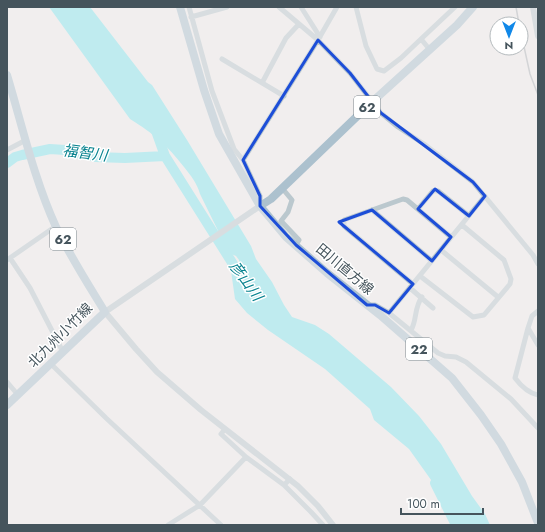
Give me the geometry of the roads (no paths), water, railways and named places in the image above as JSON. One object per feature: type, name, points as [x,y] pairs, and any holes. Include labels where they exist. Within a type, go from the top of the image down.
[{"type":"main road","name":"田川直方線","points":[[180,7],[204,90],[219,134],[257,208],[286,237],[327,273],[367,305],[452,378],[481,415],[501,444],[522,482],[538,523]]},
{"type":"main road","name":"62","points":[[257,208],[271,199],[372,102],[457,25],[473,7]]},
{"type":"main road","name":"北九州小竹線","points":[[7,75],[32,162],[56,226],[70,253],[108,310],[7,405]]},
{"type":"street","points":[[188,7],[215,98],[234,149],[243,160],[260,196],[257,208],[108,310],[136,349],[157,372],[225,429],[290,479],[318,506],[333,525]]},
{"type":"street","points":[[191,17],[227,7]]},
{"type":"street","points":[[279,7],[319,39],[350,73],[381,113],[473,182],[536,255],[538,264]]},
{"type":"street","points":[[301,7],[319,39]]},
{"type":"street","points":[[243,160],[284,96],[337,7]]},
{"type":"street","points":[[356,7],[366,46],[377,69],[384,71],[401,58],[455,7]]},
{"type":"street","points":[[532,7],[538,36]]},
{"type":"street","points":[[262,83],[286,38],[299,24]]},
{"type":"street","points":[[421,39],[430,50]]},
{"type":"street","points":[[222,59],[284,96]]},
{"type":"street","points":[[7,150],[26,141]]},
{"type":"street","points":[[282,188],[292,200],[288,212],[281,221],[300,240],[296,245]]},
{"type":"street","points":[[418,209],[433,191],[438,190],[469,216]]},
{"type":"street","points":[[389,313],[462,226],[485,196]]},
{"type":"street","points":[[433,308],[411,286],[344,226],[344,220],[403,199],[407,200],[452,237]]},
{"type":"street","points":[[372,210],[432,261]]},
{"type":"street","points":[[56,226],[8,259],[30,288],[63,352]]},
{"type":"street","points":[[420,276],[473,318],[484,315],[510,284],[511,279],[504,260],[462,226]]},
{"type":"street","points":[[441,250],[498,297]]},
{"type":"street","points":[[410,330],[413,327],[418,302],[422,297]]},
{"type":"street","points":[[367,305],[375,305],[389,313],[438,353],[445,356],[456,357],[466,362],[511,399],[538,428]]},
{"type":"street","points":[[538,311],[532,316],[515,378],[530,392],[538,395]]},
{"type":"street","points":[[528,328],[538,345]]},
{"type":"street","points":[[51,364],[106,418],[221,525]]},
{"type":"street","points":[[7,382],[18,395]]},
{"type":"street","points":[[225,429],[221,434],[246,457],[284,486],[323,525]]},
{"type":"street","points":[[168,525],[200,505],[246,457]]},
{"type":"street","points":[[284,486],[290,479]]},
{"type":"water","points":[[49,7],[90,7],[148,82],[152,85],[251,246],[256,259],[272,282],[292,317],[315,325],[329,334],[391,387],[419,416],[441,444],[472,496],[485,514],[490,525],[458,525],[456,515],[409,449],[374,420],[370,409],[325,369],[268,330],[247,313],[235,299],[231,271],[239,267],[239,260],[236,256],[229,253],[194,180],[166,146],[130,119]]},
{"type":"waterway","name":"彦山川","points":[[155,128],[165,156],[243,280]]},
{"type":"waterway","name":"福智川","points":[[7,163],[15,157],[50,149],[65,150],[95,157],[125,158],[165,156]]},
{"type":"waterway","name":"彦山川","points":[[435,483],[456,525]]},
{"type":"railway","points":[[516,7],[518,16]]},
{"type":"railway","points":[[526,56],[530,74],[538,95]]}]
